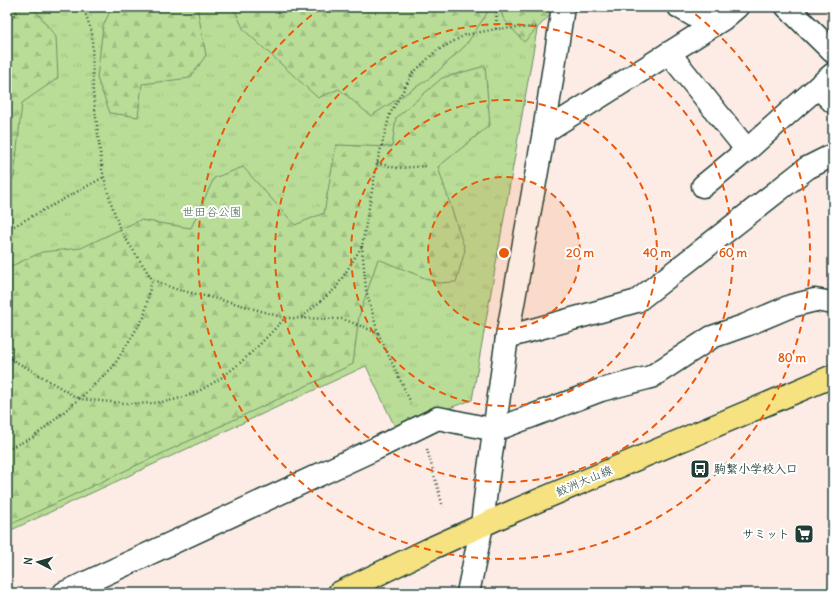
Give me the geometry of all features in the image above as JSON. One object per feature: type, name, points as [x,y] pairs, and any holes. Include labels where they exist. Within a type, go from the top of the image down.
[{"type":"main road","name":"鮫洲大山線","points":[[339,593],[482,525],[833,376]]},
{"type":"street","points":[[679,7],[712,26]]},
{"type":"street","points":[[544,132],[723,19],[737,7]]},
{"type":"street","points":[[787,7],[833,52]]},
{"type":"street","points":[[468,593],[482,525],[507,337],[544,132],[562,16]]},
{"type":"street","points":[[669,53],[747,150]]},
{"type":"street","points":[[703,186],[747,150],[795,106],[828,88]]},
{"type":"street","points":[[507,337],[637,301],[806,168],[833,155]]},
{"type":"street","points":[[64,593],[377,448],[438,418],[495,430],[601,390],[651,377],[712,337],[791,306],[815,300],[833,303]]},
{"type":"path","points":[[7,25],[21,7]]},
{"type":"path","points":[[83,7],[92,32],[94,92],[102,169],[108,193],[120,230],[152,279],[175,289],[234,303],[285,318],[343,319],[378,333]]},
{"type":"path","points":[[496,29],[497,7]]},
{"type":"path","points":[[442,507],[422,426],[378,333],[366,290],[362,246],[377,163],[390,114],[413,73],[436,51],[465,35],[562,16]]},
{"type":"path","points":[[377,163],[396,168],[428,166]]},
{"type":"path","points":[[7,230],[104,177]]},
{"type":"path","points":[[302,318],[336,288],[362,246]]},
{"type":"path","points":[[7,449],[34,437],[79,399],[113,367],[144,317],[152,279]]},
{"type":"path","points":[[7,357],[79,399],[142,403],[176,400],[193,394],[220,379],[251,353],[285,318]]},
{"type":"green space","name":"世田谷公園","points":[[7,7],[541,7],[472,400],[395,427],[366,366],[7,532]]},
{"type":"green space","points":[[7,7],[33,7],[56,37],[58,78],[22,103],[14,177],[7,186]]},
{"type":"green space","points":[[112,7],[197,7],[206,55],[190,78],[142,84],[138,117],[110,113],[97,78],[103,26]]},
{"type":"green space","points":[[233,7],[486,7],[487,13],[466,45],[433,76],[371,116],[339,89],[318,98],[244,30]]},
{"type":"green space","points":[[500,7],[551,7],[550,15],[524,42],[503,18]]},
{"type":"green space","points":[[485,66],[490,125],[438,167],[465,250],[456,282],[437,283],[378,259],[359,316],[353,364],[7,526],[7,268],[42,252],[81,248],[140,220],[191,228],[214,178],[243,167],[295,225],[324,213],[336,145],[392,147],[396,118],[442,78]]},
{"type":"place","name":"駒繋小学校入口","points":[[700,469]]},
{"type":"place","name":"サミット","points":[[804,534]]}]
